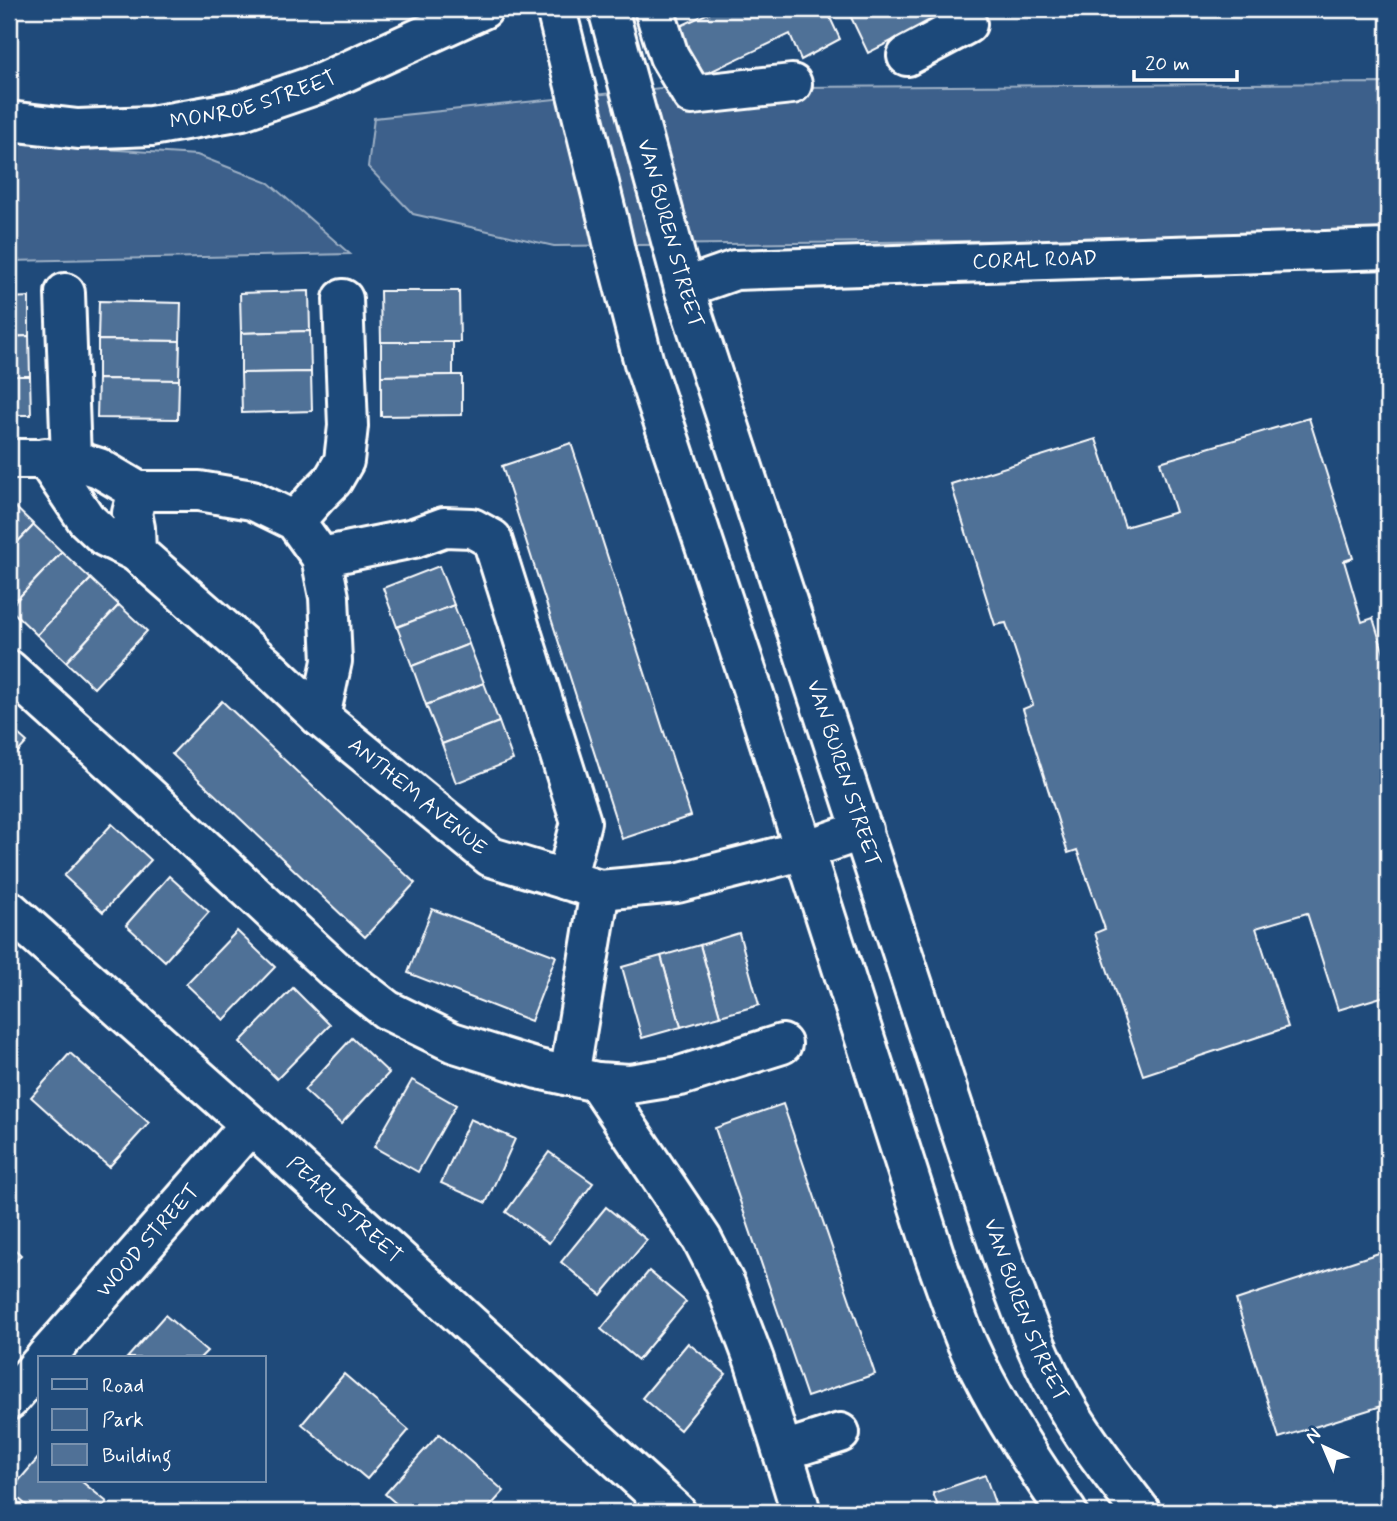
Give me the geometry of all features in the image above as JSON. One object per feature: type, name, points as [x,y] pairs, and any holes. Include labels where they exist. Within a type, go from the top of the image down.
[{"type":"main road","name":"MONROE STREET","points":[[9,121],[78,129],[151,126],[242,110],[321,83],[483,9]]},
{"type":"main road","points":[[556,9],[645,363],[936,1260],[966,1340],[1002,1412],[1067,1512]]},
{"type":"main road","name":"VAN BUREN STREET","points":[[608,9],[684,288],[996,1240],[1027,1325],[1062,1398],[1141,1512]]},
{"type":"main road","points":[[657,9],[655,12],[668,56],[692,94],[792,84]]},
{"type":"main road","points":[[907,56],[967,24],[959,9]]},
{"type":"main road","points":[[625,71],[668,56]]},
{"type":"main road","name":"CORAL ROAD","points":[[684,288],[736,270],[1388,249]]},
{"type":"main road","points":[[65,293],[42,458],[99,468],[138,491],[199,491],[252,500],[295,522],[321,557],[329,597],[332,661],[320,717]]},
{"type":"main road","points":[[295,522],[334,480],[344,461],[348,426],[343,299]]},
{"type":"main road","name":"ANTHEM AVENUE","points":[[42,458],[86,519],[105,537],[136,552],[320,717],[492,857],[583,885],[677,883],[805,850],[863,830]]},
{"type":"main road","points":[[136,552],[132,513],[138,491]]},
{"type":"main road","points":[[321,557],[414,537],[444,527],[472,528],[492,538],[582,822],[583,1079],[702,1238],[726,1286],[750,1348],[799,1504]]},
{"type":"main road","points":[[9,670],[333,968],[387,1010],[452,1042],[538,1069],[583,1079],[630,1084],[680,1076],[782,1044]]},
{"type":"main road","name":"PEARL STREET","points":[[9,910],[403,1262],[676,1512]]},
{"type":"main road","name":"WOOD STREET","points":[[47,1356],[250,1125]]},
{"type":"main road","points":[[9,1400],[38,1366]]},
{"type":"main road","points":[[783,1451],[840,1433]]},
{"type":"green space","points":[[1388,83],[1388,236],[554,246],[413,214],[368,167],[374,118],[661,88]]},
{"type":"green space","points":[[9,143],[197,155],[269,183],[350,254],[9,261]]},
{"type":"building","points":[[717,9],[826,9],[840,39],[801,60],[790,34],[697,78],[676,28]]},
{"type":"building","points":[[847,9],[948,9],[949,12],[868,53]]},
{"type":"building","points":[[309,291],[310,331],[241,333],[240,293]]},
{"type":"building","points":[[380,291],[459,291],[460,342],[381,342]]},
{"type":"building","points":[[29,297],[29,336],[9,337],[9,298]]},
{"type":"building","points":[[99,301],[181,303],[180,341],[98,340]]},
{"type":"building","points":[[310,331],[311,372],[241,373],[241,333]]},
{"type":"building","points":[[29,336],[30,376],[9,376],[9,337]]},
{"type":"building","points":[[98,340],[180,341],[179,380],[98,379]]},
{"type":"building","points":[[381,342],[453,342],[453,375],[381,376]]},
{"type":"building","points":[[311,372],[312,411],[242,413],[241,373]]},
{"type":"building","points":[[462,375],[462,415],[381,416],[381,376]]},
{"type":"building","points":[[9,376],[30,376],[31,415],[9,415]]},
{"type":"building","points":[[98,379],[179,380],[178,419],[97,418]]},
{"type":"building","points":[[1309,418],[1353,558],[1344,561],[1362,622],[1373,618],[1388,667],[1388,995],[1338,1010],[1307,913],[1256,928],[1288,1027],[1143,1075],[1095,933],[1105,929],[1077,850],[1068,853],[1023,709],[1033,705],[1006,623],[995,625],[951,484],[1096,439],[1125,527],[1176,512],[1160,462]]},
{"type":"building","points":[[571,443],[691,816],[622,839],[502,466]]},
{"type":"building","points":[[9,501],[34,525],[9,551]]},
{"type":"building","points":[[34,525],[62,552],[9,608],[9,551]]},
{"type":"building","points":[[62,552],[91,579],[37,635],[9,608]]},
{"type":"building","points":[[439,566],[454,605],[397,627],[383,588]]},
{"type":"building","points":[[91,579],[119,605],[66,662],[37,635]]},
{"type":"building","points":[[119,605],[147,631],[94,688],[66,662]]},
{"type":"building","points":[[454,605],[469,644],[412,666],[397,627]]},
{"type":"building","points":[[469,644],[484,683],[426,705],[412,666]]},
{"type":"building","points":[[484,683],[499,722],[442,744],[426,705]]},
{"type":"building","points":[[222,701],[415,883],[365,937],[172,754]]},
{"type":"building","points":[[499,722],[513,760],[456,783],[442,744]]},
{"type":"building","points":[[9,726],[27,742],[9,762]]},
{"type":"building","points":[[112,824],[151,860],[103,912],[64,876]]},
{"type":"building","points":[[169,876],[209,912],[165,961],[126,925]]},
{"type":"building","points":[[432,909],[556,956],[531,1021],[408,973]]},
{"type":"building","points":[[237,931],[275,967],[224,1020],[186,984]]},
{"type":"building","points":[[739,933],[759,1005],[720,1016],[700,945]]},
{"type":"building","points":[[700,945],[720,1016],[681,1027],[661,956]]},
{"type":"building","points":[[661,956],[681,1027],[642,1038],[622,967]]},
{"type":"building","points":[[293,988],[330,1025],[277,1079],[240,1042]]},
{"type":"building","points":[[352,1038],[389,1073],[341,1124],[304,1090]]},
{"type":"building","points":[[70,1053],[149,1123],[109,1167],[31,1097]]},
{"type":"building","points":[[412,1080],[456,1105],[418,1172],[374,1147]]},
{"type":"building","points":[[783,1104],[875,1374],[807,1397],[715,1128]]},
{"type":"building","points":[[470,1119],[515,1139],[486,1203],[441,1183]]},
{"type":"building","points":[[549,1152],[593,1183],[549,1243],[506,1212]]},
{"type":"building","points":[[606,1207],[647,1240],[601,1295],[561,1262]]},
{"type":"building","points":[[9,1244],[21,1255],[9,1269]]},
{"type":"building","points":[[1388,1250],[1388,1404],[1279,1438],[1236,1300]]},
{"type":"building","points":[[649,1271],[686,1302],[638,1360],[601,1329]]},
{"type":"building","points":[[165,1315],[207,1351],[202,1356],[129,1356]]},
{"type":"building","points":[[688,1343],[726,1374],[680,1430],[642,1398]]},
{"type":"building","points":[[344,1374],[409,1430],[367,1479],[302,1424]]},
{"type":"building","points":[[439,1434],[504,1491],[485,1512],[406,1512],[385,1494]]},
{"type":"building","points":[[38,1458],[38,1482],[82,1482],[107,1502],[98,1512],[34,1512],[10,1491]]},
{"type":"building","points":[[985,1475],[998,1512],[940,1512],[933,1493]]}]
